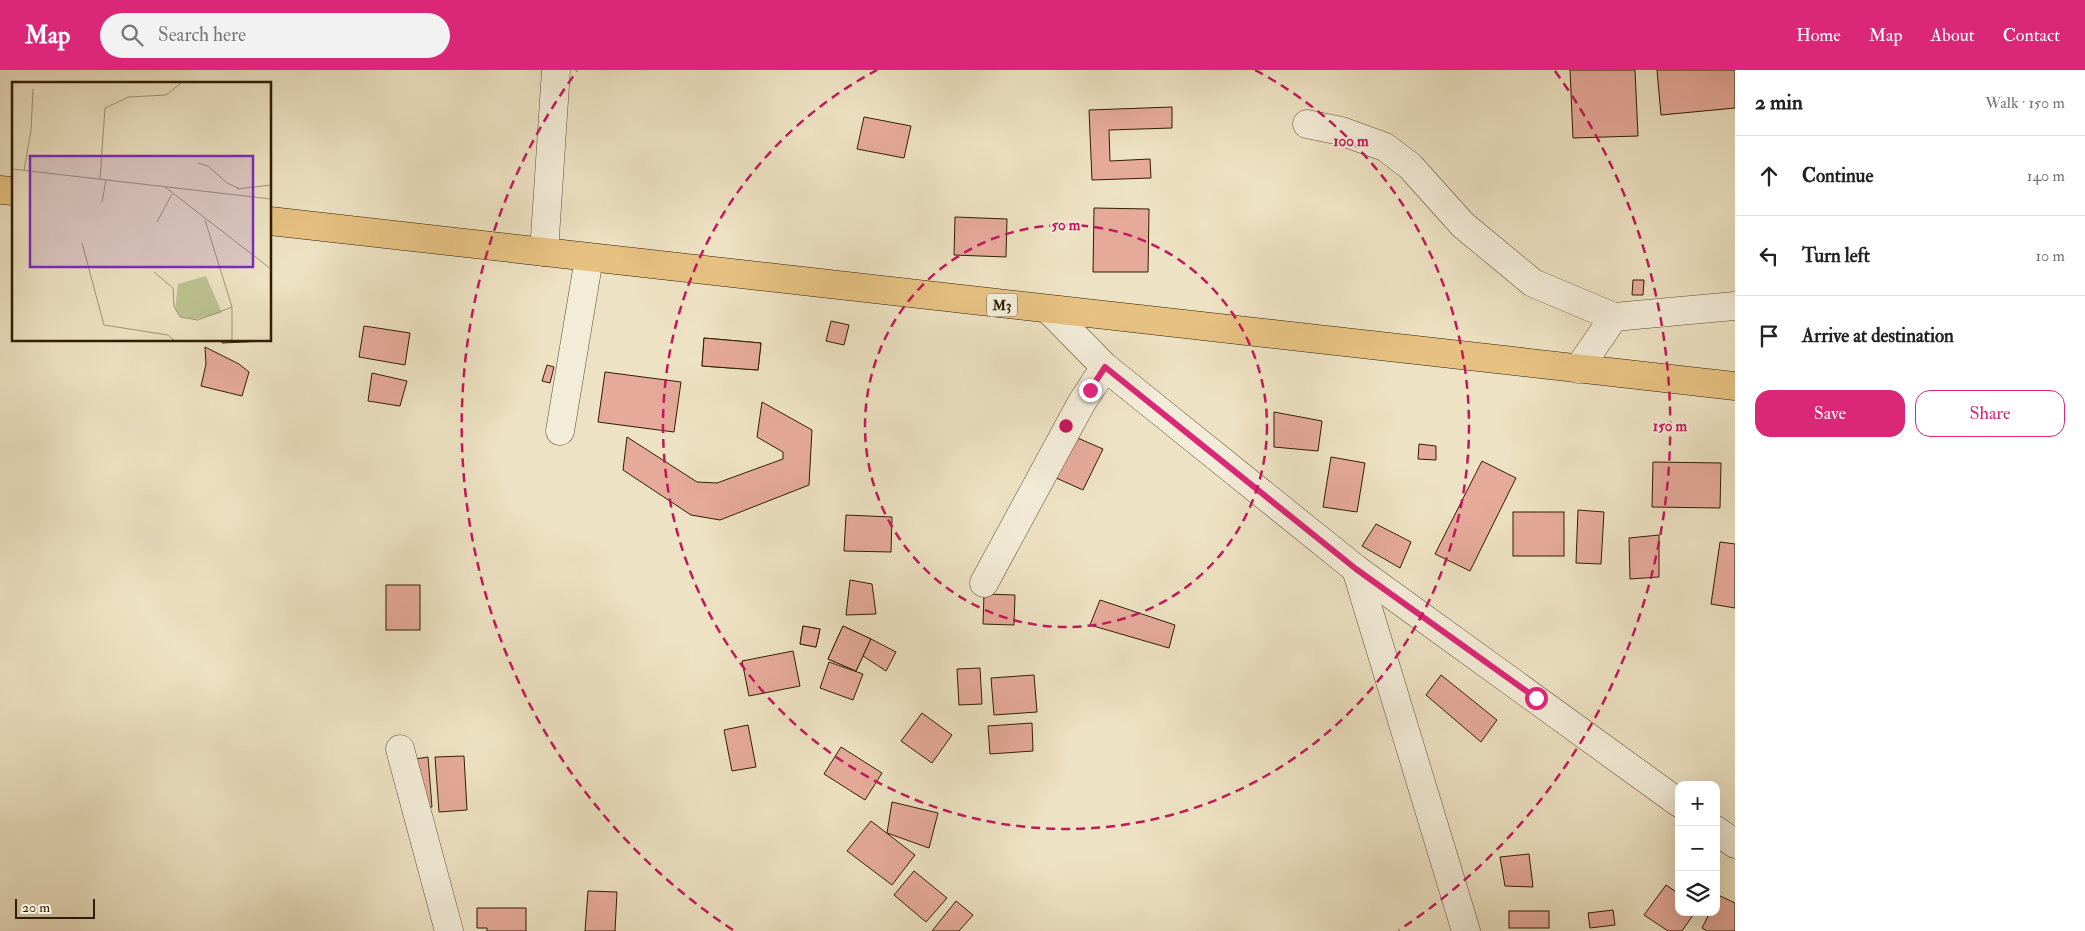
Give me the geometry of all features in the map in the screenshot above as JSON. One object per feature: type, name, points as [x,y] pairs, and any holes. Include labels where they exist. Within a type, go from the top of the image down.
[{"type":"highway","name":"M3","points":[[271,221],[1735,386]]},
{"type":"street","points":[[544,252],[556,70]]},
{"type":"street","points":[[1307,124],[1341,131],[1385,147],[1410,166],[1463,225],[1533,283],[1614,317],[1735,306]]},
{"type":"street","points":[[560,431],[589,258]]},
{"type":"street","points":[[1049,310],[1105,367],[1356,569],[1675,800]]},
{"type":"street","points":[[1578,369],[1614,317]]},
{"type":"street","points":[[984,583],[1082,402],[1105,367]]},
{"type":"street","points":[[1356,569],[1466,931]]},
{"type":"street","points":[[400,749],[449,931]]},
{"type":"street","points":[[1720,833],[1735,844]]},
{"type":"building","points":[[1570,70],[1635,70],[1638,136],[1573,138]]},
{"type":"building","points":[[1657,70],[1735,70],[1735,108],[1661,115]]},
{"type":"building","points":[[1172,107],[1172,128],[1109,130],[1110,161],[1150,159],[1151,178],[1092,180],[1089,110]]},
{"type":"building","points":[[864,117],[911,126],[904,158],[857,149]]},
{"type":"building","points":[[1094,208],[1149,209],[1148,272],[1093,272]]},
{"type":"building","points":[[955,217],[1007,219],[1006,257],[954,255]]},
{"type":"building","points":[[1633,280],[1644,280],[1643,295],[1632,295]]},
{"type":"building","points":[[831,321],[849,325],[844,345],[826,341]]},
{"type":"building","points":[[364,326],[410,333],[405,365],[359,357]]},
{"type":"building","points":[[704,338],[761,343],[758,370],[702,366]]},
{"type":"building","points":[[704,338],[761,343],[758,370],[702,366]]},
{"type":"building","points":[[222,341],[267,341],[222,343]]},
{"type":"building","points":[[205,347],[239,364],[249,372],[242,396],[201,386],[206,364]]},
{"type":"building","points":[[547,365],[554,367],[550,383],[542,381]]},
{"type":"building","points":[[605,372],[681,382],[674,432],[598,422]]},
{"type":"building","points":[[372,373],[407,381],[400,406],[368,401]]},
{"type":"building","points":[[762,402],[812,430],[809,485],[720,520],[691,515],[623,470],[627,437],[697,482],[717,483],[783,459],[783,452],[757,437]]},
{"type":"building","points":[[1274,412],[1322,421],[1318,451],[1274,447]]},
{"type":"building","points":[[1073,436],[1103,449],[1083,490],[1054,477]]},
{"type":"building","points":[[1419,444],[1436,446],[1436,460],[1418,459]]},
{"type":"building","points":[[1331,457],[1365,463],[1357,512],[1323,507]]},
{"type":"building","points":[[1482,461],[1516,478],[1470,571],[1435,554]]},
{"type":"building","points":[[1653,462],[1721,463],[1720,508],[1652,507]]},
{"type":"building","points":[[1578,510],[1604,512],[1601,564],[1576,563]]},
{"type":"building","points":[[1513,512],[1564,512],[1564,556],[1513,556]]},
{"type":"building","points":[[846,515],[892,517],[891,552],[844,551]]},
{"type":"building","points":[[1376,524],[1411,542],[1400,568],[1362,546]]},
{"type":"building","points":[[1659,535],[1659,577],[1630,579],[1629,538]]},
{"type":"building","points":[[1720,542],[1735,544],[1735,608],[1711,604]]},
{"type":"building","points":[[850,580],[872,584],[876,614],[846,615]]},
{"type":"building","points":[[386,585],[420,585],[420,630],[386,630]]},
{"type":"building","points":[[984,594],[1015,595],[1014,625],[983,624]]},
{"type":"building","points":[[1100,600],[1175,625],[1169,648],[1090,625]]},
{"type":"building","points":[[803,626],[820,629],[816,647],[800,644]]},
{"type":"building","points":[[803,626],[820,629],[816,647],[800,644]]},
{"type":"building","points":[[843,626],[871,639],[856,671],[828,659]]},
{"type":"building","points":[[843,626],[871,639],[856,671],[828,659]]},
{"type":"building","points":[[871,639],[896,652],[886,671],[863,656]]},
{"type":"building","points":[[793,651],[800,686],[749,696],[742,661]]},
{"type":"building","points":[[829,662],[863,674],[853,700],[820,688]]},
{"type":"building","points":[[980,668],[982,704],[959,705],[957,669]]},
{"type":"building","points":[[1034,675],[1037,712],[994,715],[991,678]]},
{"type":"building","points":[[1441,675],[1497,720],[1481,742],[1426,695]]},
{"type":"building","points":[[922,713],[952,735],[932,763],[901,741]]},
{"type":"building","points":[[1032,723],[1033,751],[990,754],[988,726]]},
{"type":"building","points":[[748,725],[756,767],[732,771],[724,730]]},
{"type":"building","points":[[841,747],[882,773],[865,800],[824,774]]},
{"type":"building","points":[[464,756],[467,810],[439,812],[435,757]]},
{"type":"building","points":[[428,757],[432,807],[418,808],[415,759]]},
{"type":"building","points":[[892,802],[938,813],[929,848],[887,833]]},
{"type":"building","points":[[871,821],[915,855],[892,885],[847,851]]},
{"type":"building","points":[[1529,854],[1533,887],[1505,886],[1500,857]]},
{"type":"building","points":[[914,871],[947,898],[926,922],[894,895]]},
{"type":"building","points":[[1666,885],[1675,891],[1675,916],[1692,916],[1682,931],[1668,931],[1644,915]]},
{"type":"building","points":[[588,891],[617,892],[615,931],[585,931]]},
{"type":"building","points":[[1720,896],[1735,903],[1735,931],[1707,931],[1702,928],[1708,916],[1720,916]]},
{"type":"building","points":[[956,901],[973,915],[959,931],[932,931]]},
{"type":"building","points":[[477,908],[526,908],[526,931],[487,931],[487,928],[477,928]]},
{"type":"building","points":[[1613,910],[1615,925],[1590,928],[1588,913]]},
{"type":"building","points":[[1509,911],[1549,911],[1549,928],[1509,928]]},
{"type":"route","points":[[1090,390],[1105,367],[1356,569],[1536,698]]}]
